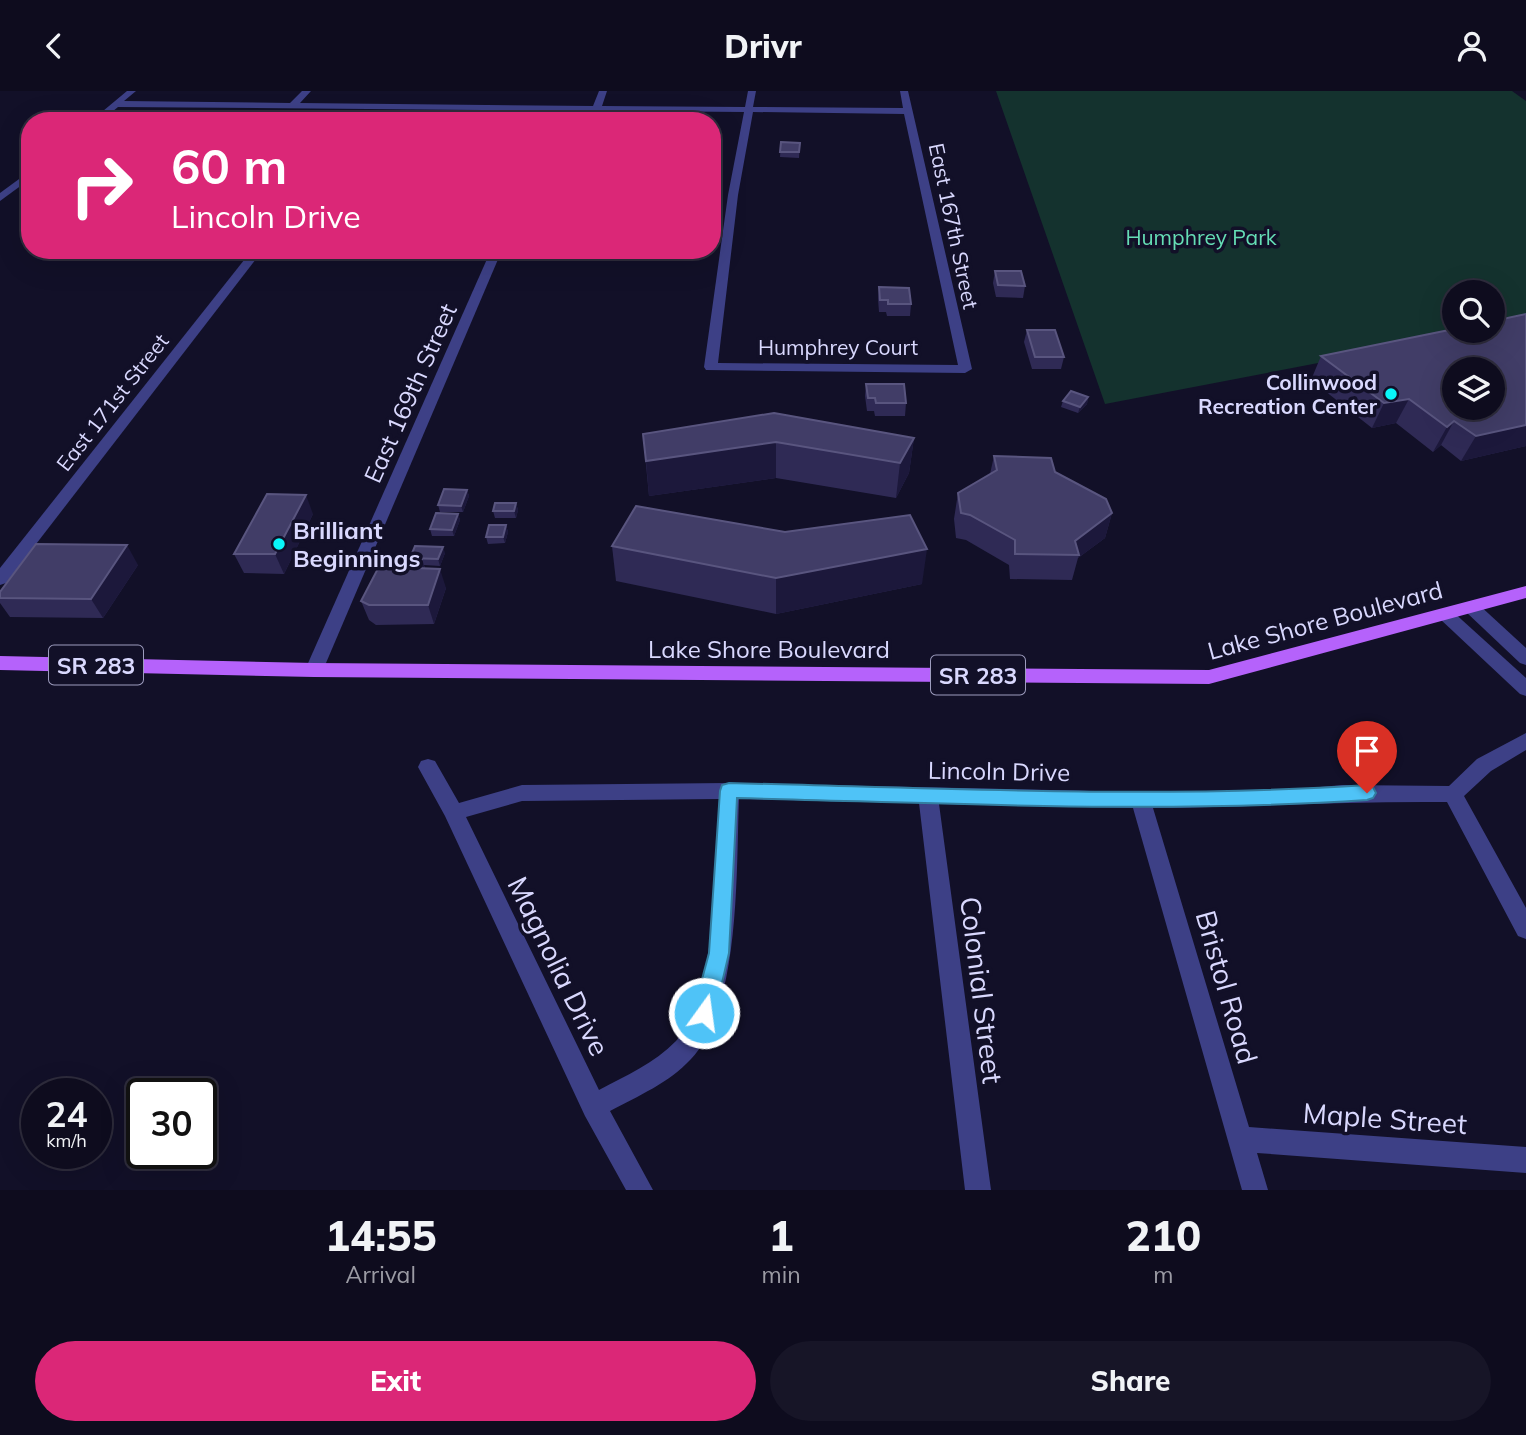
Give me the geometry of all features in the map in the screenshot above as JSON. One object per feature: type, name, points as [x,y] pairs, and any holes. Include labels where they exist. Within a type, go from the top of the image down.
[{"type":"main road","name":"Lake Shore Boulevard","points":[[0,663],[314,670],[1209,677],[1526,592]]},
{"type":"street","points":[[106,112],[132,91]]},
{"type":"street","points":[[292,106],[306,91]]},
{"type":"street","points":[[596,109],[603,91]]},
{"type":"street","points":[[750,110],[752,91]]},
{"type":"street","name":"East 167th Street","points":[[904,91],[965,369]]},
{"type":"street","points":[[443,107],[451,97]]},
{"type":"street","points":[[116,104],[907,111]]},
{"type":"street","points":[[367,112],[371,107]]},
{"type":"street","points":[[557,112],[559,108]]},
{"type":"street","name":"Humphrey Court","points":[[750,110],[733,195],[711,367],[965,369]]},
{"type":"street","points":[[0,198],[21,181]]},
{"type":"street","name":"East 171st Street","points":[[0,579],[251,259]]},
{"type":"street","name":"East 169th Street","points":[[314,670],[493,259]]},
{"type":"street","points":[[1471,607],[1526,658]]},
{"type":"street","points":[[1445,614],[1526,689]]},
{"type":"street","points":[[1526,741],[1484,765],[1453,794],[1526,929]]},
{"type":"street","name":"Magnolia Drive","points":[[428,767],[440,792],[455,812],[462,834],[594,1107],[640,1190]]},
{"type":"street","points":[[594,1107],[669,1062],[690,1043],[704,1013],[719,953],[729,791]]},
{"type":"street","name":"Lincoln Drive","points":[[455,812],[522,793],[729,791],[1142,800],[1285,798],[1343,793],[1453,794]]},
{"type":"street","name":"Colonial Street","points":[[928,797],[978,1190]]},
{"type":"street","name":"Bristol Road","points":[[1142,800],[1255,1190]]},
{"type":"street","name":"Maple Street","points":[[1240,1139],[1526,1160]]},
{"type":"green space","name":"Humphrey Park","points":[[996,91],[1512,91],[1526,101],[1526,321],[1505,325],[1505,280],[1442,280],[1442,339],[1105,404]]},
{"type":"building","points":[[781,142],[800,143],[799,152],[780,152]]},
{"type":"building","points":[[995,271],[1021,271],[1025,286],[998,285]]},
{"type":"building","points":[[879,287],[909,288],[911,304],[888,304],[888,300],[880,300]]},
{"type":"building","points":[[1526,314],[1526,425],[1476,436],[1454,421],[1447,427],[1409,399],[1384,403],[1321,356],[1442,331],[1442,343],[1505,343],[1505,318]]},
{"type":"building","points":[[1027,330],[1055,330],[1064,357],[1035,357]]},
{"type":"building","points":[[866,384],[904,384],[906,403],[876,403],[875,398],[868,398]]},
{"type":"building","points":[[1071,391],[1088,397],[1080,407],[1063,401]]},
{"type":"building","points":[[774,413],[914,438],[900,463],[776,442],[646,461],[643,434]]},
{"type":"building","points":[[994,456],[1051,458],[1055,472],[1106,499],[1112,513],[1075,541],[1079,555],[1015,554],[1015,540],[970,515],[961,513],[958,493],[997,470]]},
{"type":"building","points":[[444,489],[467,490],[461,506],[438,505]]},
{"type":"building","points":[[267,494],[306,495],[275,554],[234,554]]},
{"type":"building","points":[[495,503],[516,503],[514,511],[493,511]]},
{"type":"building","points":[[636,506],[785,532],[910,515],[927,549],[776,578],[612,546]]},
{"type":"building","points":[[436,513],[458,514],[452,530],[430,529]]},
{"type":"building","points":[[489,525],[506,525],[503,537],[486,537]]},
{"type":"building","points":[[36,544],[127,545],[91,599],[0,598],[0,592]]},
{"type":"building","points":[[415,546],[443,547],[438,559],[410,558]]},
{"type":"building","points":[[384,557],[422,559],[417,568],[440,569],[428,605],[369,605],[361,601]]},
{"type":"place","name":"Collinwood Recreation Center","points":[[1391,394]]},
{"type":"place","name":"Brilliant Beginnings","points":[[279,544]]},
{"type":"route","points":[[704,1013],[719,953],[729,791],[1142,800],[1285,798],[1367,793]]}]
